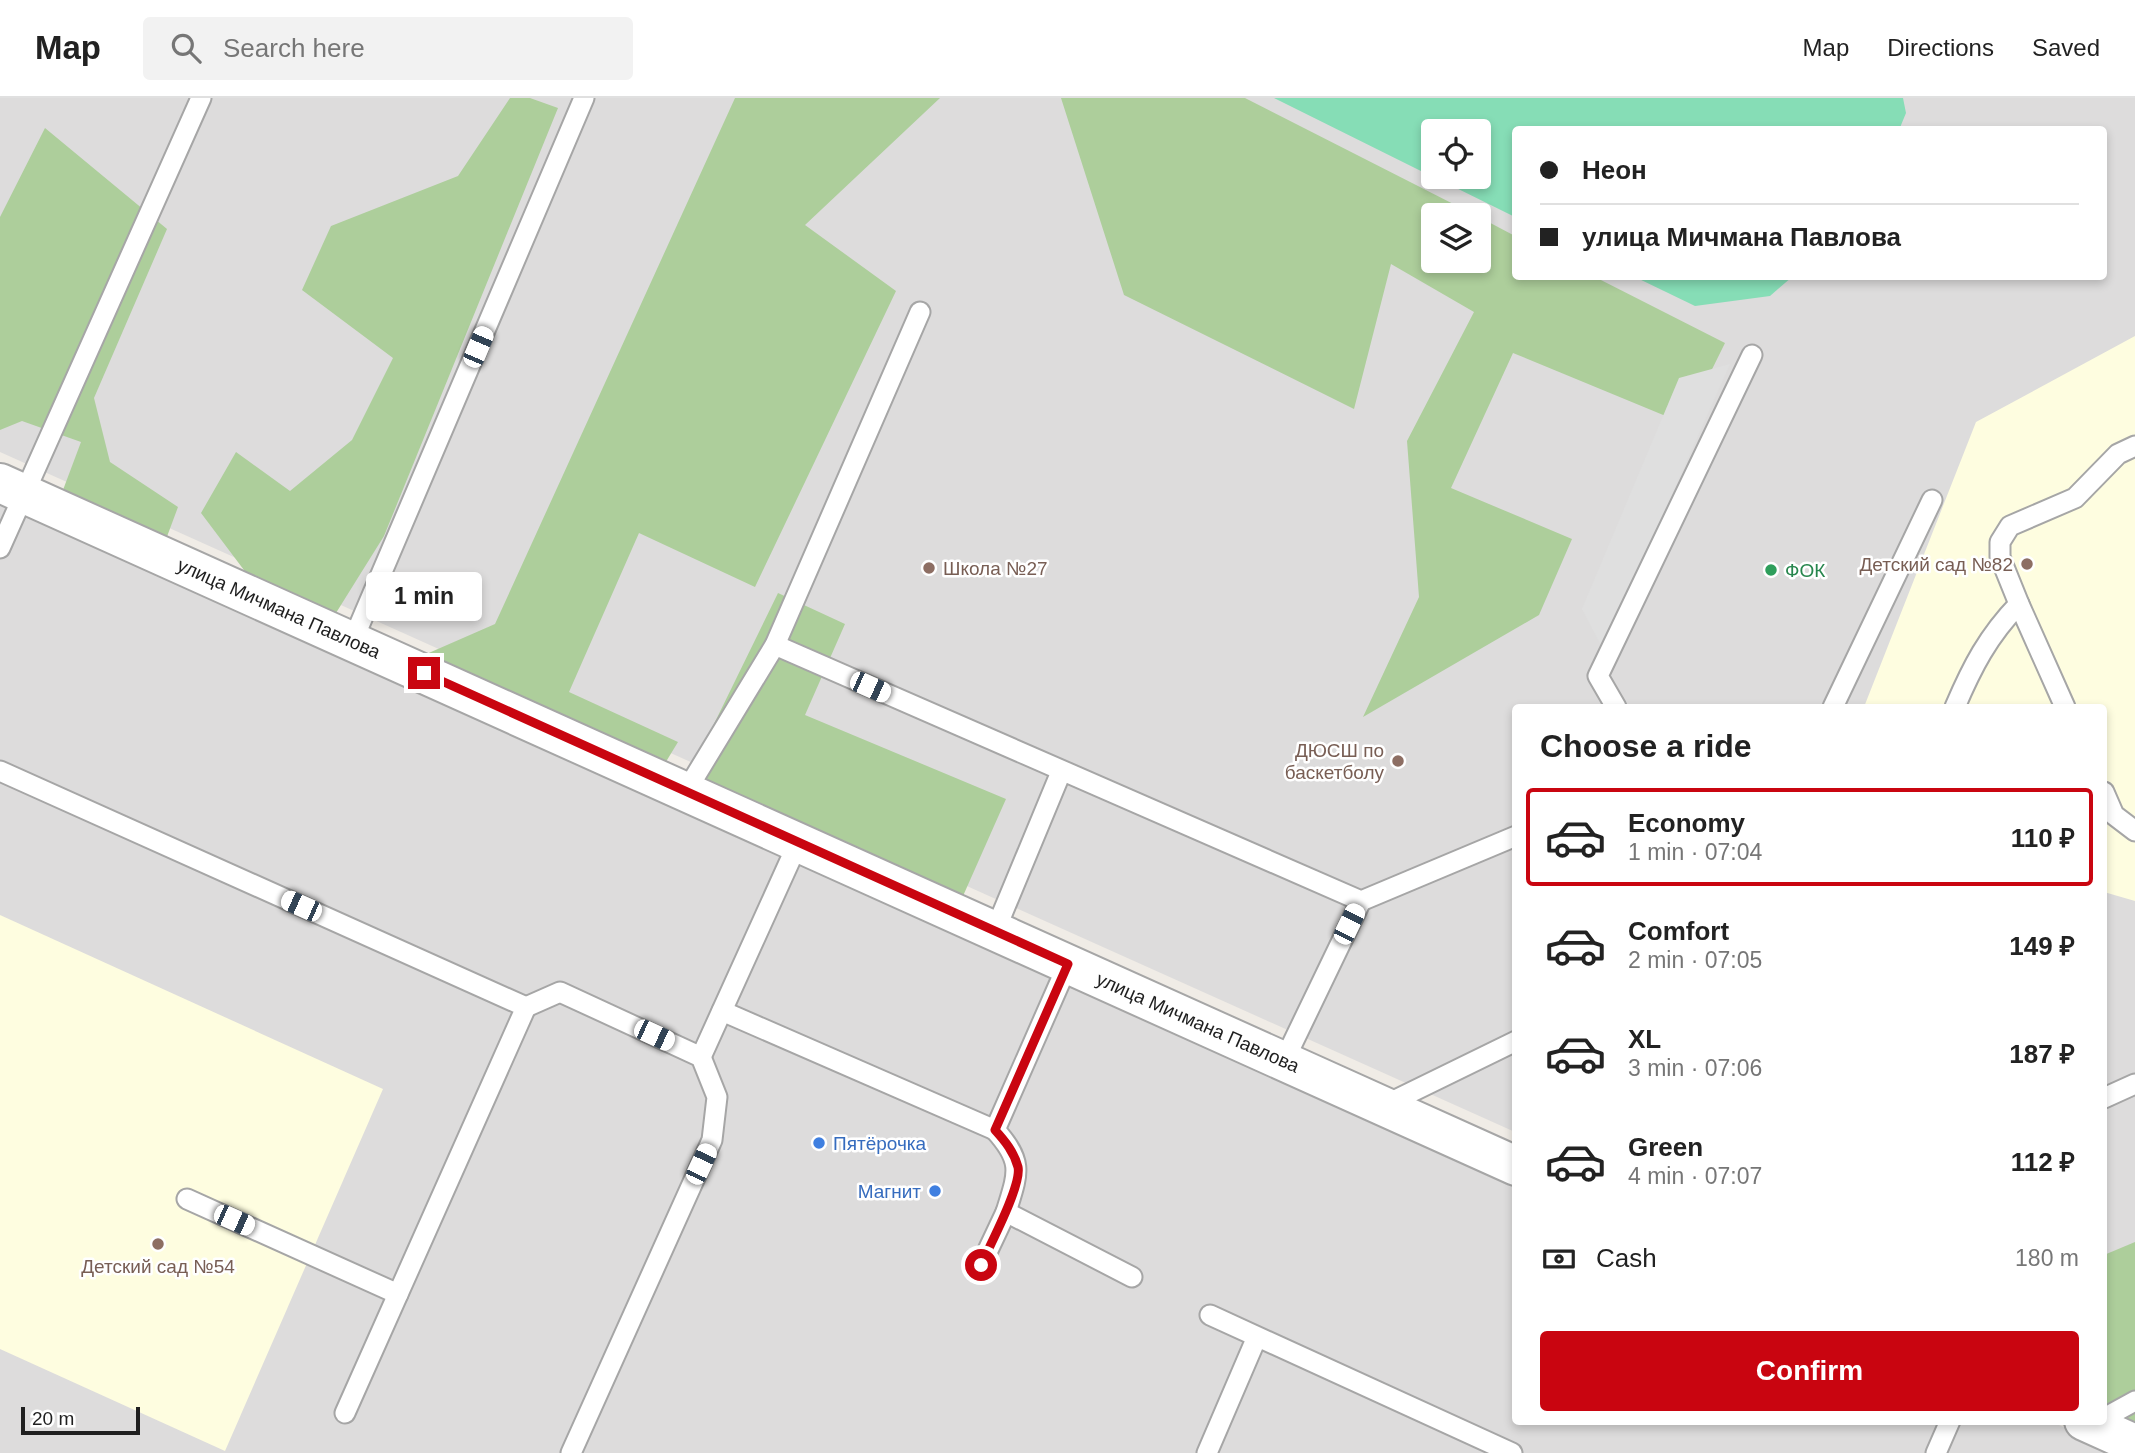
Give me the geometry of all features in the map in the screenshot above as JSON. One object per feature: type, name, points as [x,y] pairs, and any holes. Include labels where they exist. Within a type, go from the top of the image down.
[{"type":"street","name":"улица Мичмана Павлова","points":[[12,489],[353,640],[685,793],[1512,1164]]},
{"type":"street","points":[[2101,1425],[2135,1444]]},
{"type":"lane","points":[[0,548],[12,489],[201,98]]},
{"type":"lane","points":[[353,640],[584,98]]},
{"type":"lane","points":[[685,793],[775,645],[920,312]]},
{"type":"lane","points":[[1614,704],[1598,676],[1752,355]]},
{"type":"lane","points":[[2064,704],[2000,557],[2000,542],[2010,526],[2075,498],[2118,454],[2135,446]]},
{"type":"lane","points":[[1834,704],[1931,500]]},
{"type":"lane","points":[[1956,704],[1975,659],[1994,629],[2019,604]]},
{"type":"lane","points":[[775,645],[1361,901]]},
{"type":"lane","points":[[0,771],[526,1007]]},
{"type":"lane","points":[[995,931],[1061,772]]},
{"type":"lane","points":[[2107,799],[2114,815],[2135,831]]},
{"type":"lane","points":[[1284,1061],[1361,901],[1512,838]]},
{"type":"lane","points":[[701,1057],[798,843]]},
{"type":"lane","points":[[995,1130],[1068,964]]},
{"type":"lane","points":[[345,1413],[526,1007],[559,992],[701,1057],[717,1097],[712,1140],[571,1453]]},
{"type":"lane","points":[[722,1011],[995,1130],[1010,1146],[1019,1170],[1006,1212],[981,1265]]},
{"type":"lane","points":[[1383,1106],[1512,1043]]},
{"type":"lane","points":[[2107,1097],[2135,1084]]},
{"type":"lane","points":[[187,1199],[398,1294]]},
{"type":"lane","points":[[1006,1212],[1132,1277]]},
{"type":"lane","points":[[1210,1315],[1256,1339],[1512,1453]]},
{"type":"lane","points":[[1207,1453],[1256,1339]]},
{"type":"lane","points":[[2107,1415],[2135,1401]]},
{"type":"lane","points":[[1936,1453],[1948,1425]]},
{"type":"shaded area","points":[[0,98],[2135,98],[2135,1410],[2107,1397],[2107,704],[1512,704],[1512,1131],[0,452]]},
{"type":"shaded area","name":"Детский сад №82","points":[[2135,336],[2135,901],[2107,893],[2107,704],[1865,704],[1976,422]]},
{"type":"shaded area","points":[[1730,364],[1603,649],[1582,609],[1679,378]]},
{"type":"shaded area","points":[[0,503],[1512,1180],[1512,1425],[2059,1425],[2122,1453],[0,1453]]},
{"type":"shaded area","name":"Детский сад №54","points":[[0,915],[383,1089],[225,1451],[0,1349]]},
{"type":"green space","points":[[510,98],[530,98],[558,108],[384,536],[331,621],[256,586],[201,513],[236,452],[290,491],[352,440],[393,358],[302,290],[331,226],[458,176]]},
{"type":"green space","points":[[735,98],[940,98],[805,225],[896,291],[755,587],[639,533],[569,692],[678,742],[664,765],[415,659],[495,624]]},
{"type":"green space","points":[[1061,98],[1245,98],[1451,203],[1421,203],[1421,273],[1491,273],[1491,223],[1512,234],[1512,280],[1601,280],[1725,343],[1685,424],[1513,353],[1451,488],[1572,539],[1539,615],[1363,717],[1419,597],[1407,441],[1474,312],[1391,264],[1354,409],[1124,295]]},
{"type":"green space","points":[[1274,98],[1903,98],[1906,113],[1901,126],[1512,126],[1512,216],[1458,189],[1491,189],[1491,119],[1421,119],[1421,171]]},
{"type":"green space","points":[[45,128],[167,229],[94,398],[110,462],[178,507],[165,542],[63,490],[81,442],[22,421],[0,430],[0,217]]},
{"type":"green space","points":[[1641,280],[1789,280],[1770,296],[1695,306]]},
{"type":"green space","points":[[778,593],[845,624],[805,715],[1006,799],[963,896],[689,775]]},
{"type":"green space","points":[[2135,1242],[2135,1432],[2107,1419],[2107,1254]]},
{"type":"place","name":"Детский сад №82","points":[[2027,564]]},
{"type":"place","name":"Школа №27","points":[[929,568]]},
{"type":"place","name":"ФОК","points":[[1771,570]]},
{"type":"place","name":"ДЮСШ по баскетболу","points":[[1398,761]]},
{"type":"place","name":"Пятёрочка","points":[[819,1143]]},
{"type":"place","name":"Магнит","points":[[935,1191]]},
{"type":"place","name":"Детский сад №54","points":[[158,1244]]},
{"type":"route","points":[[424,673],[660,782],[1068,964],[995,1130],[1010,1146],[1019,1170],[1006,1212],[981,1265]]}]
